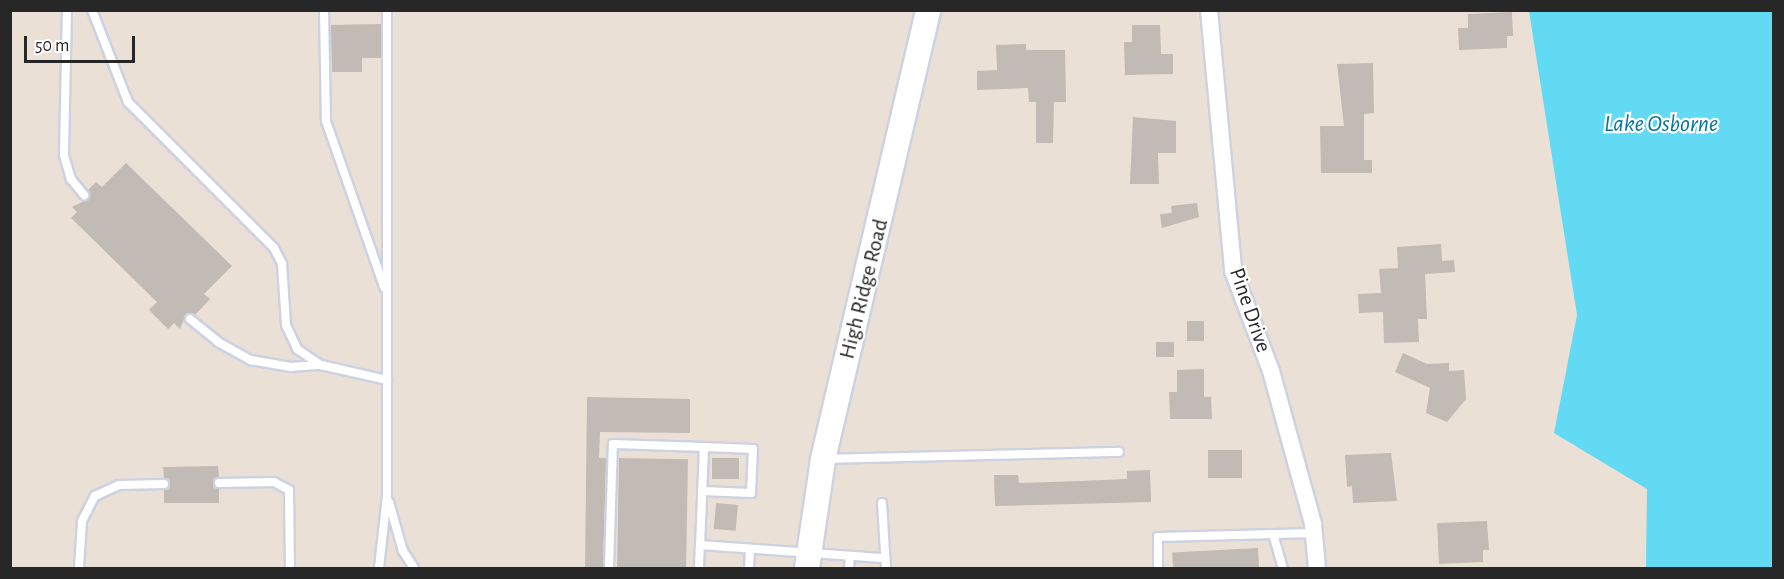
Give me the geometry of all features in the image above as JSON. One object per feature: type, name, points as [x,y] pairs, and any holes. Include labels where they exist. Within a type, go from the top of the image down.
[{"type":"street","name":"High Ridge Road","points":[[807,561],[823,459],[928,10]]},
{"type":"street","name":"Pine Drive","points":[[1209,10],[1233,271],[1271,371],[1314,533],[1317,568]]},
{"type":"lane","points":[[67,10],[64,155],[71,179],[84,195]]},
{"type":"lane","points":[[92,10],[128,102],[274,248],[282,264],[290,338],[309,360],[321,365],[387,380]]},
{"type":"lane","points":[[324,10],[326,121],[386,293]]},
{"type":"lane","points":[[379,568],[387,496],[387,10]]},
{"type":"lane","points":[[190,319],[218,342],[251,360],[290,367],[321,365]]},
{"type":"lane","points":[[609,568],[613,444],[753,449],[751,493],[702,491]]},
{"type":"lane","points":[[699,568],[704,447]]},
{"type":"lane","points":[[823,459],[1119,452]]},
{"type":"lane","points":[[219,483],[274,482],[290,490],[290,568]]},
{"type":"lane","points":[[79,568],[82,521],[95,496],[119,485],[164,484]]},
{"type":"lane","points":[[387,496],[403,551],[414,568]]},
{"type":"lane","points":[[882,503],[882,558],[886,568]]},
{"type":"lane","points":[[1158,568],[1158,537],[1314,533]]},
{"type":"lane","points":[[1273,534],[1283,568]]},
{"type":"lane","points":[[700,545],[750,549],[807,561],[850,557],[882,558]]},
{"type":"lane","points":[[749,568],[750,549]]},
{"type":"lane","points":[[849,568],[850,557]]},
{"type":"water","name":"Lake Osborne","points":[[1529,11],[1773,11],[1773,568],[1646,568],[1647,489],[1554,433],[1577,315]]},
{"type":"building","points":[[1512,12],[1513,36],[1507,36],[1507,48],[1459,50],[1458,28],[1468,28],[1468,14]]},
{"type":"building","points":[[381,24],[381,58],[362,58],[362,72],[332,72],[331,25]]},
{"type":"building","points":[[1132,25],[1160,25],[1161,54],[1173,54],[1173,74],[1125,75],[1124,42],[1132,42]]},
{"type":"building","points":[[1026,44],[1026,50],[1065,50],[1066,102],[1054,102],[1053,143],[1036,143],[1036,102],[1029,102],[1028,88],[977,90],[977,71],[997,70],[996,45]]},
{"type":"building","points":[[1373,63],[1374,113],[1364,114],[1364,160],[1372,160],[1372,173],[1321,173],[1320,126],[1344,126],[1337,64]]},
{"type":"building","points":[[1133,117],[1176,121],[1176,153],[1158,153],[1159,184],[1130,184]]},
{"type":"building","points":[[126,163],[232,266],[204,294],[210,299],[195,315],[186,315],[180,329],[174,323],[168,329],[149,310],[157,302],[71,218],[77,212],[72,207],[90,198],[88,190],[96,182],[102,187]]},
{"type":"building","points":[[1197,203],[1199,217],[1162,228],[1160,214],[1172,213],[1171,206]]},
{"type":"building","points":[[1441,244],[1442,261],[1454,260],[1455,272],[1425,274],[1427,319],[1418,319],[1419,342],[1384,343],[1383,312],[1359,313],[1358,294],[1381,293],[1379,269],[1398,268],[1397,247]]},
{"type":"building","points":[[1187,321],[1204,321],[1204,341],[1187,341]]},
{"type":"building","points":[[1156,342],[1174,342],[1174,357],[1156,357]]},
{"type":"building","points":[[1403,353],[1427,364],[1449,363],[1449,371],[1464,370],[1466,399],[1447,422],[1426,413],[1430,388],[1395,372]]},
{"type":"building","points":[[1204,369],[1204,397],[1211,397],[1212,419],[1170,419],[1169,392],[1177,392],[1177,370]]},
{"type":"building","points":[[587,397],[690,399],[690,433],[600,432],[599,458],[606,458],[603,568],[585,568]]},
{"type":"building","points":[[1208,450],[1242,450],[1242,478],[1208,478]]},
{"type":"building","points":[[1391,453],[1397,501],[1353,503],[1352,486],[1347,487],[1345,455]]},
{"type":"building","points":[[619,458],[688,459],[686,568],[617,568]]},
{"type":"building","points":[[712,458],[739,458],[739,479],[712,479]]},
{"type":"building","points":[[218,466],[219,477],[213,483],[219,489],[219,503],[164,503],[164,490],[170,484],[164,478],[163,467]]},
{"type":"building","points":[[1150,470],[1151,502],[995,506],[994,475],[1018,475],[1019,483],[1127,479],[1127,471]]},
{"type":"building","points":[[716,503],[738,505],[736,531],[714,529]]},
{"type":"building","points":[[1487,521],[1489,550],[1483,550],[1483,562],[1439,564],[1437,523]]},
{"type":"building","points":[[1258,548],[1259,568],[1173,568],[1172,553]]}]
